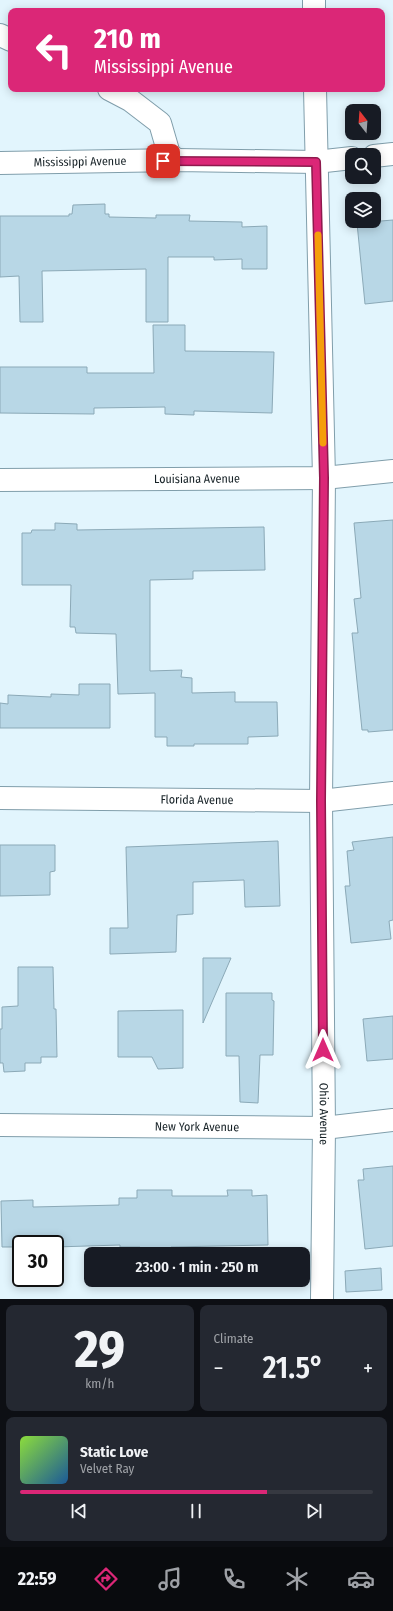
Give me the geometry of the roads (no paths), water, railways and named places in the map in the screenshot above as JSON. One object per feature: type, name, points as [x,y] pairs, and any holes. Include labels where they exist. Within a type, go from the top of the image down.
[{"type":"street","points":[[115,92],[130,100],[160,123],[169,154],[177,160]]},
{"type":"street","name":"Ohio Avenue","points":[[315,92],[324,478],[321,801],[324,1128],[322,1299]]},
{"type":"street","points":[[381,155],[393,154]]},
{"type":"street","name":"Mississippi Avenue","points":[[0,163],[177,160],[316,162],[345,159]]},
{"type":"street","name":"Louisiana Avenue","points":[[0,480],[324,478],[393,470]]},
{"type":"street","name":"Florida Avenue","points":[[0,798],[321,801],[393,793]]},
{"type":"street","name":"New York Avenue","points":[[0,1125],[324,1128],[393,1120]]}]
